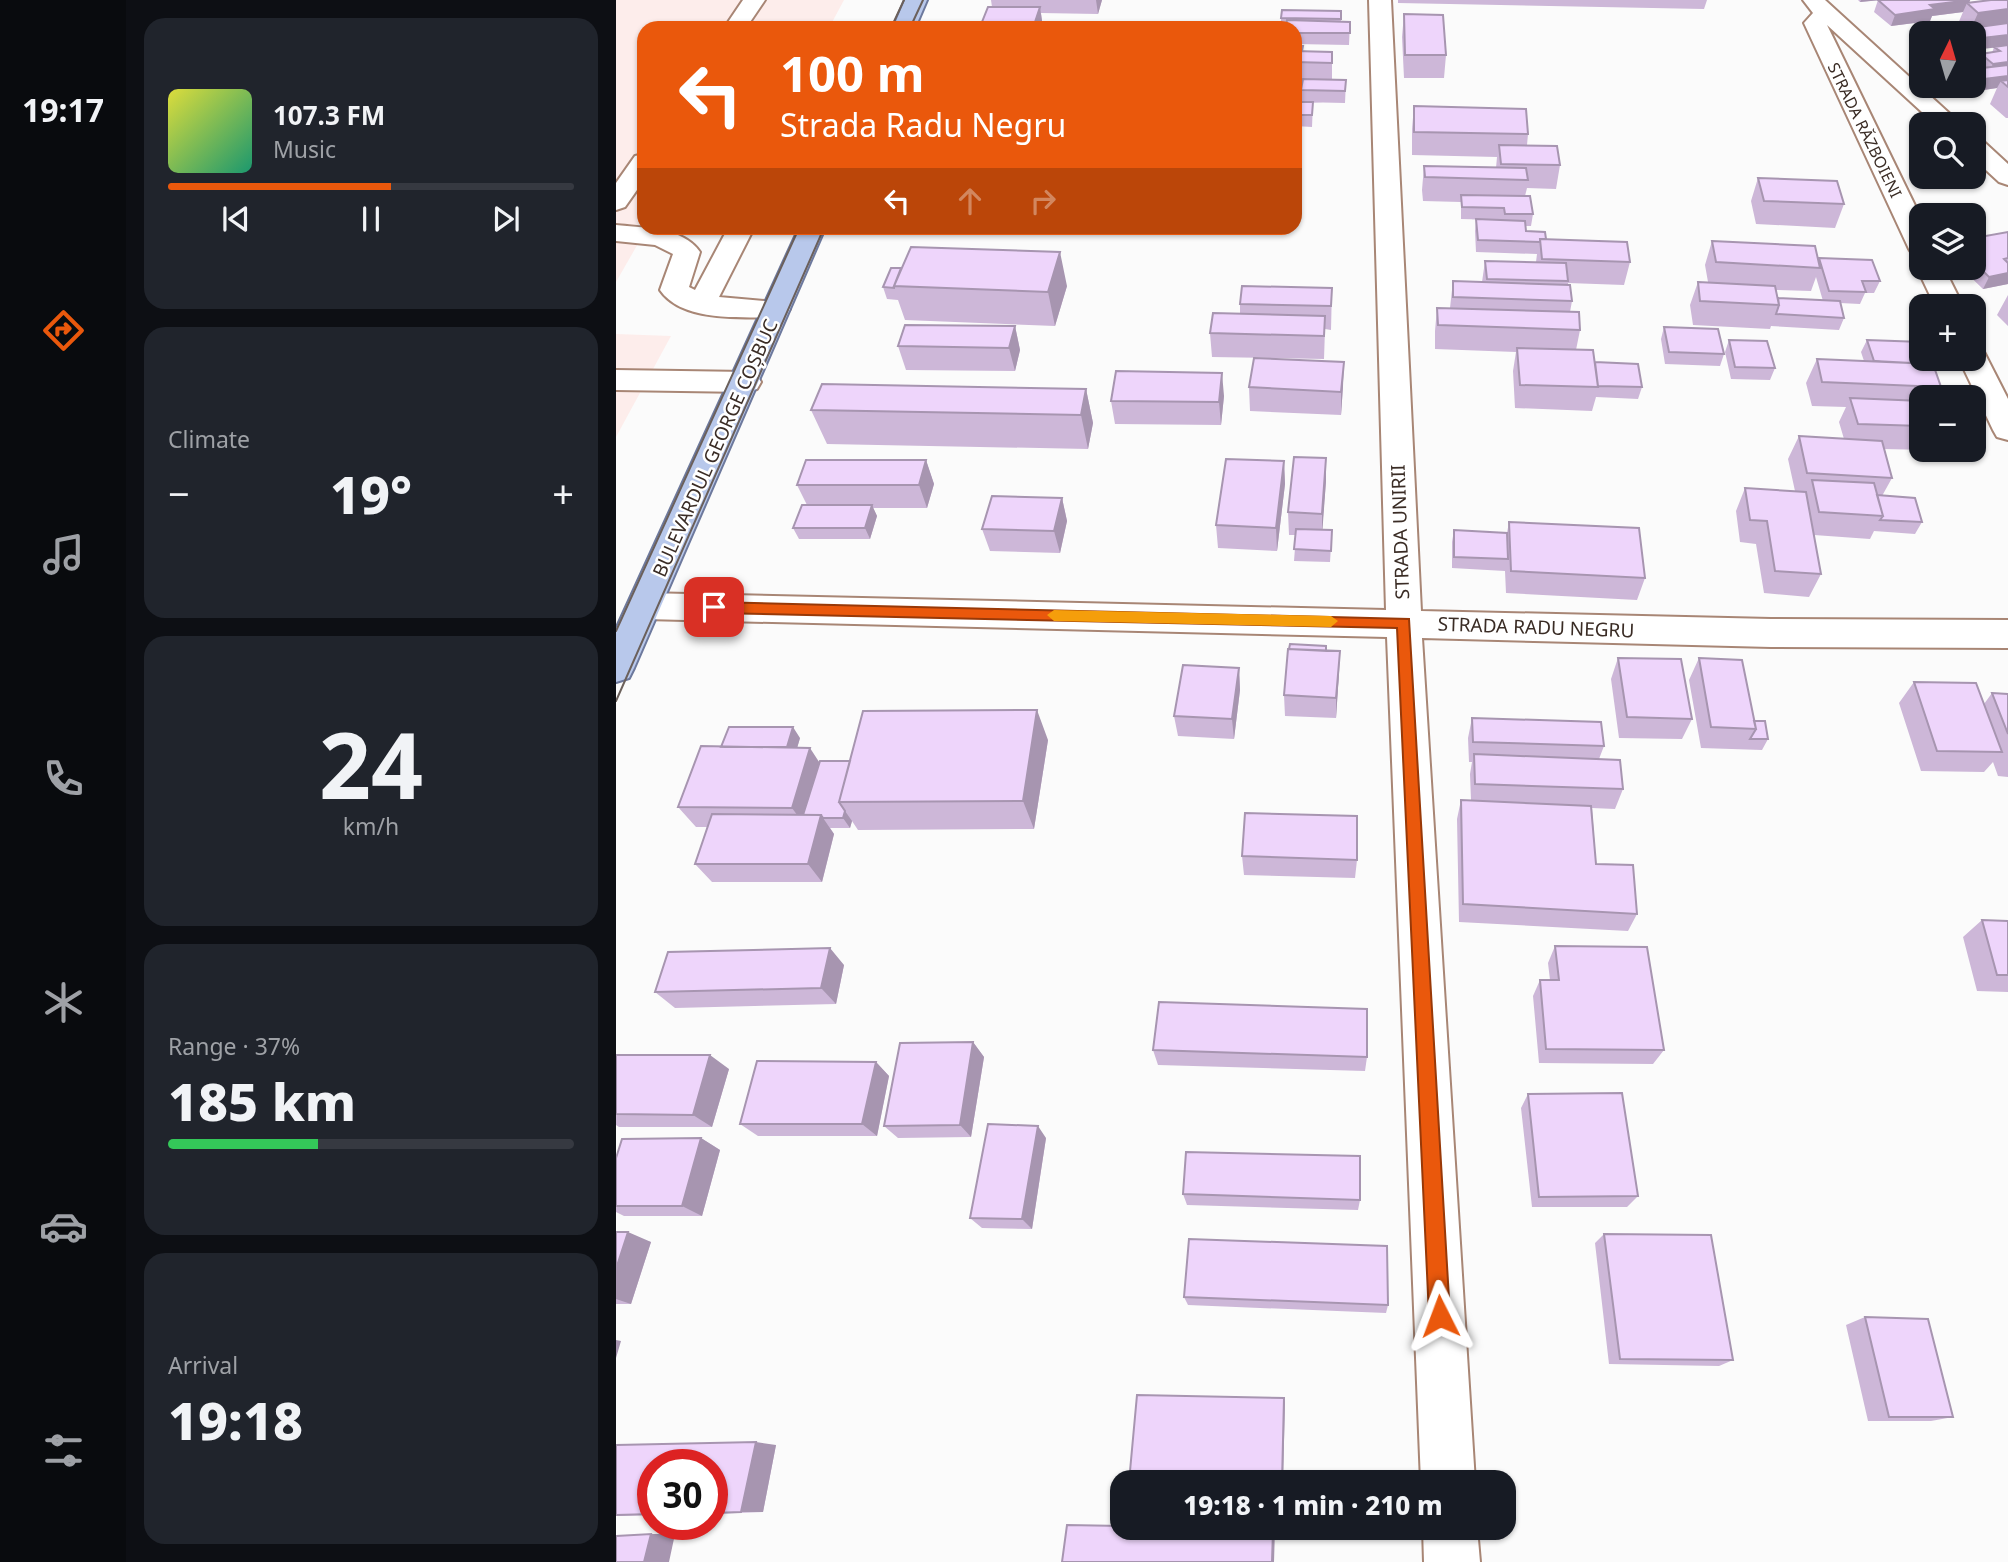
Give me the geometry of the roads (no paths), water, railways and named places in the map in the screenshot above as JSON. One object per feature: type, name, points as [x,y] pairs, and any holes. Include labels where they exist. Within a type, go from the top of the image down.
[{"type":"main road","points":[[907,21],[916,0]]},
{"type":"main road","name":"BULEVARDUL GEORGE COȘBUC","points":[[616,668],[810,235]]},
{"type":"street","points":[[740,21],[754,0]]},
{"type":"street","name":"STRADA UNIRII","points":[[1380,0],[1404,623],[1447,1470]]},
{"type":"street","points":[[1818,7],[1936,112]]},
{"type":"street","name":"STRADA RĂZBOIENI","points":[[1818,7],[1815,23],[1909,222]]},
{"type":"street","points":[[1986,157],[2008,177]]},
{"type":"street","points":[[616,202],[637,171]]},
{"type":"street","points":[[616,233],[662,238],[677,243],[687,252],[674,290],[701,305],[776,309]]},
{"type":"street","points":[[701,305],[737,235]]},
{"type":"street","points":[[1980,371],[2008,430]]},
{"type":"street","points":[[616,380],[746,382]]},
{"type":"street","name":"STRADA RADU NEGRU","points":[[645,606],[1771,633],[2008,634]]},
{"type":"street","points":[[1451,1540],[1452,1562]]},
{"type":"tram line","points":[[894,21],[904,0]]},
{"type":"tram line","points":[[913,21],[923,0]]},
{"type":"tram line","points":[[616,631],[796,235]]},
{"type":"tram line","points":[[616,701],[821,235]]}]
